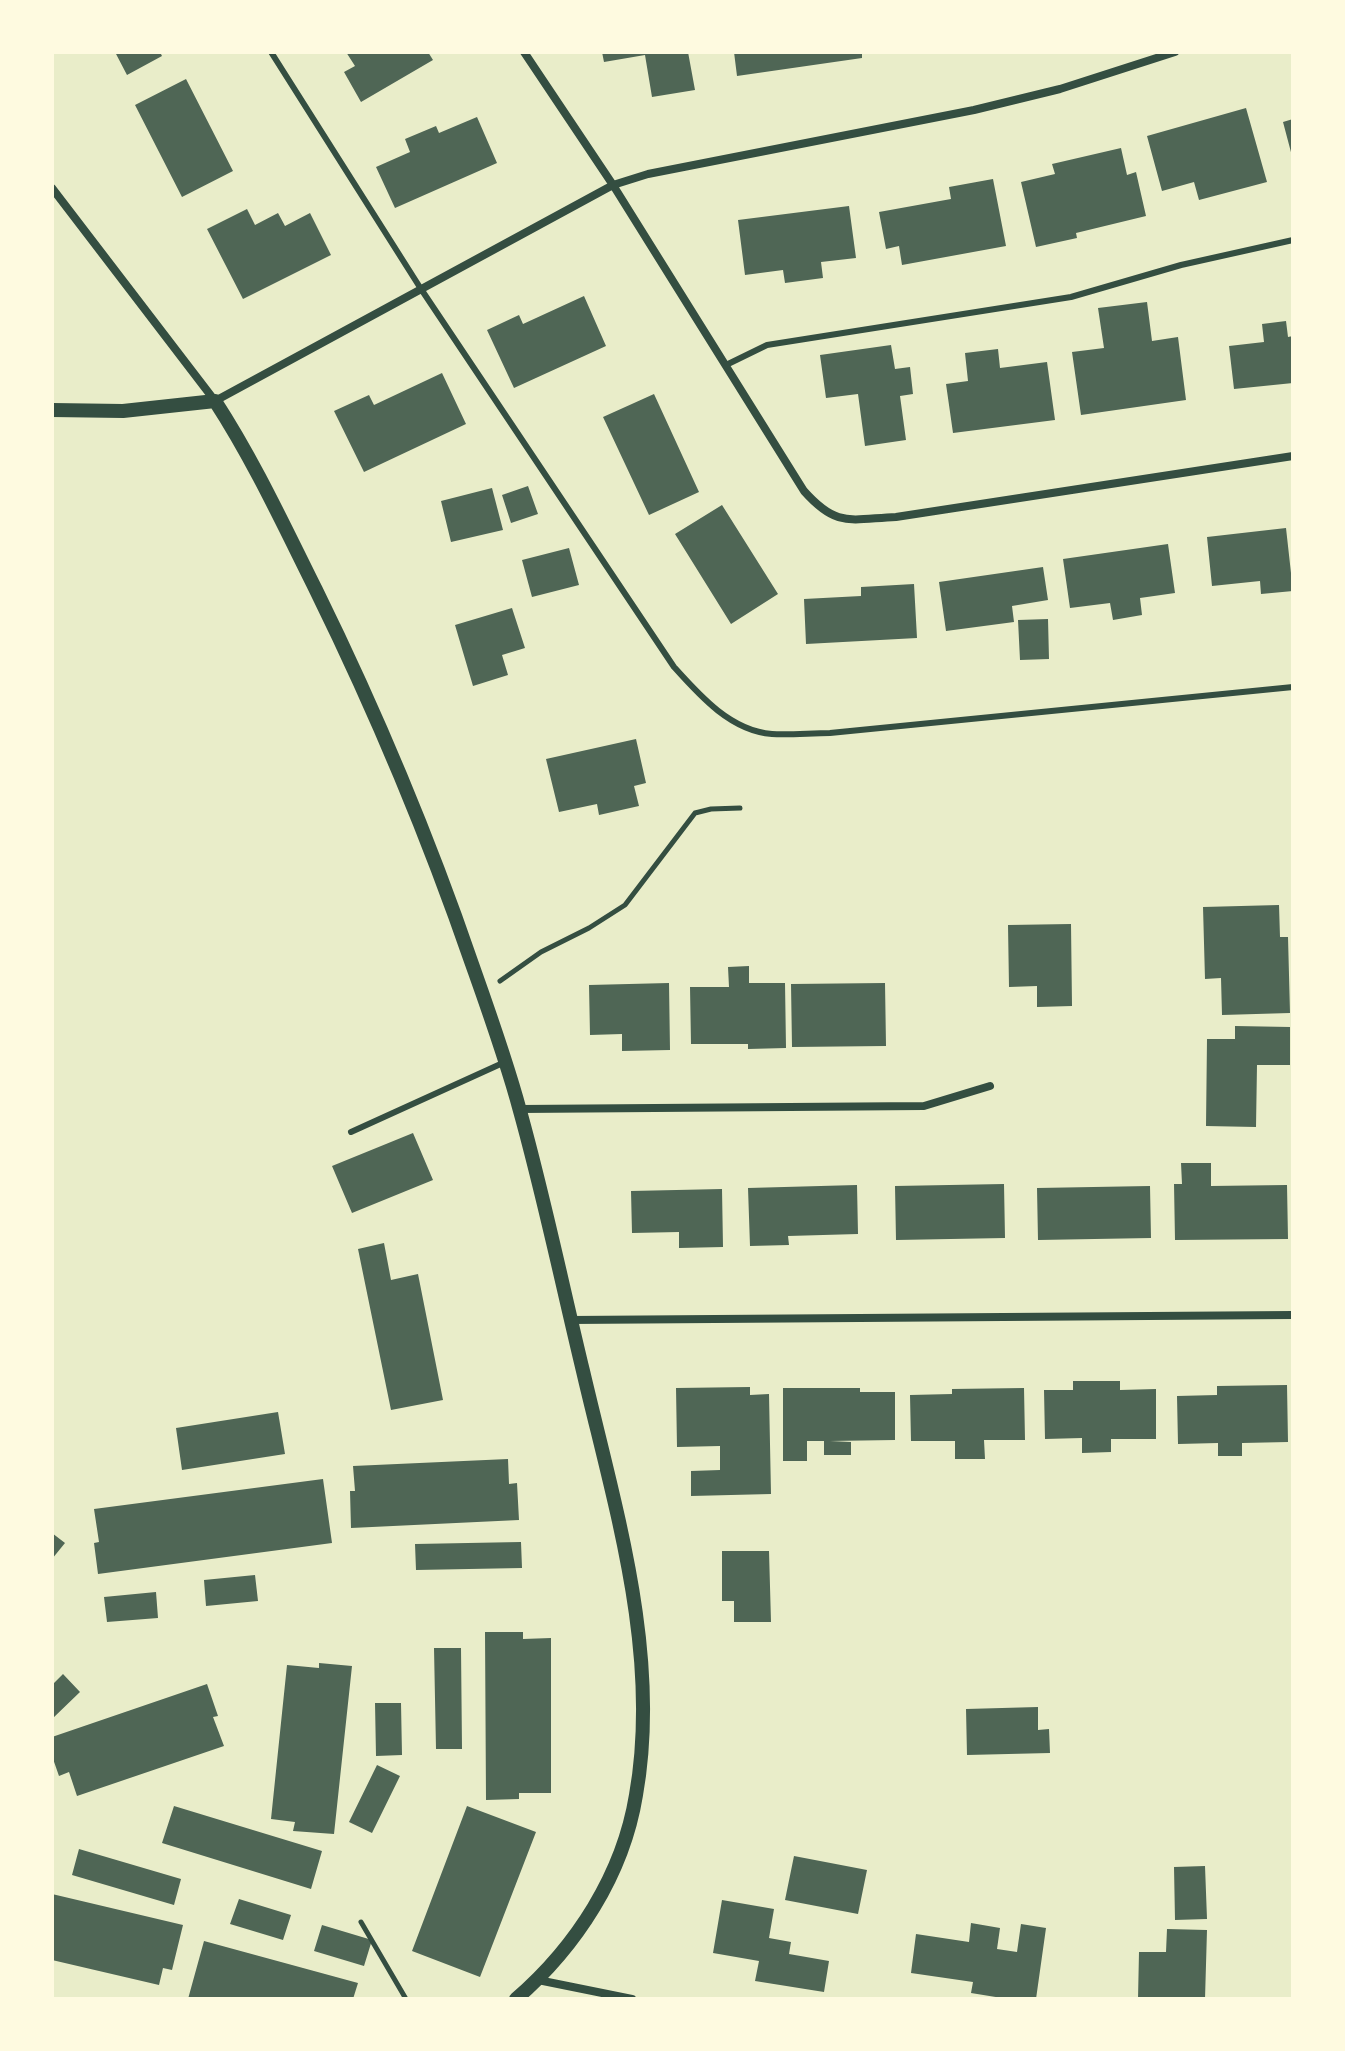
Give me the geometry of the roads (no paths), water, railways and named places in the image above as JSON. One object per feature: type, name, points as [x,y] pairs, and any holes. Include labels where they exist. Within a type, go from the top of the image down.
[{"type":"street","points":[[524,52],[613,185],[804,491],[818,506],[839,519],[896,517],[1293,456]]},
{"type":"street","points":[[52,410],[123,411],[215,401],[613,185],[648,174],[974,110],[1060,89],[1175,52]]},
{"type":"street","points":[[52,188],[215,401],[246,449],[358,675],[440,872],[520,1109],[617,1518],[641,1651],[643,1726],[636,1798],[612,1872],[594,1909],[573,1940],[538,1980],[516,1999]]},
{"type":"street","points":[[520,1109],[924,1106],[990,1086]]},
{"type":"street","points":[[570,1320],[1293,1315]]},
{"type":"street","points":[[538,1980],[632,1999]]},
{"type":"lane","points":[[271,52],[421,289],[674,667],[699,695],[743,727],[769,734],[830,733],[1293,687]]},
{"type":"lane","points":[[726,365],[767,345],[1071,297],[1181,265],[1293,240]]},
{"type":"lane","points":[[351,1132],[505,1062]]}]
